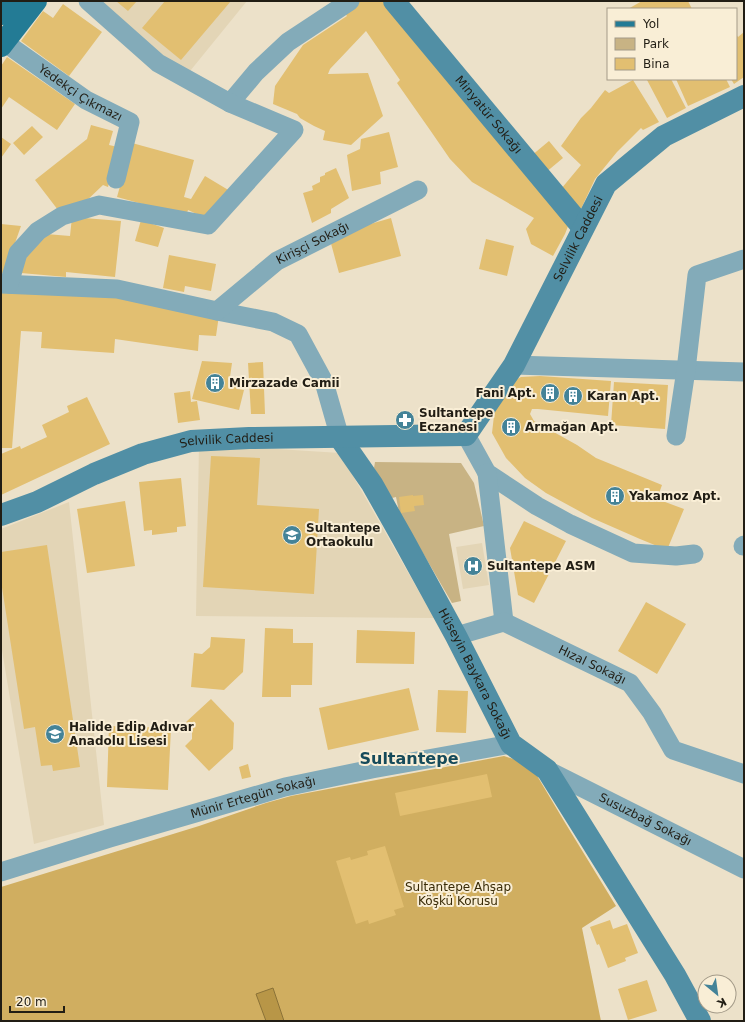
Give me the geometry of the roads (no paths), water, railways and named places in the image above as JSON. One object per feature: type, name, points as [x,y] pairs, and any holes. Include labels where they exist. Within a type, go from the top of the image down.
[{"type":"main road","points":[[1,14],[11,1]]},
{"type":"main road","points":[[2,44],[36,1]]},
{"type":"street","points":[[88,1],[158,63],[230,103],[294,130],[208,225],[99,205],[62,216],[38,231],[18,253],[5,284],[117,289],[273,322],[298,334],[324,382],[340,438]]},
{"type":"street","points":[[230,103],[256,72],[288,42],[350,1]]},
{"type":"street","name":"Minyatür Sokağı","points":[[394,1],[583,228]]},
{"type":"street","name":"Yedekçi Çıkmazı","points":[[2,44],[86,100],[130,122],[116,179]]},
{"type":"street","name":"Selvilik Caddesi","points":[[1,515],[37,502],[94,474],[143,454],[191,441],[249,438],[466,436],[514,365],[606,184],[664,136],[743,100]]},
{"type":"street","name":"Kirişçi Sokağı","points":[[217,311],[277,261],[418,190]]},
{"type":"street","points":[[676,436],[686,370],[697,275],[744,259]]},
{"type":"street","points":[[514,365],[744,372]]},
{"type":"street","points":[[456,636],[504,622],[487,473],[466,436]]},
{"type":"street","name":"Hüseyin Baykara Sokağı","points":[[340,438],[372,484],[404,539],[456,636],[511,744],[547,770],[676,976],[700,1021]]},
{"type":"street","points":[[487,473],[537,506],[570,524],[633,553],[676,556],[694,554]]},
{"type":"street","name":"Hızal Sokağı","points":[[504,622],[630,684],[652,713],[673,750],[744,774]]},
{"type":"street","name":"Münir Ertegün Sokağı","points":[[1,872],[110,838],[285,787],[372,769],[511,744]]},
{"type":"street","name":"Susuzbağ Sokağı","points":[[547,770],[744,869]]},
{"type":"place","name":"Mirzazade Camii","points":[[215,383]]},
{"type":"place","name":"Fani Apt.","points":[[550,393]]},
{"type":"place","name":"Karan Apt.","points":[[573,396]]},
{"type":"place","name":"Sultantepe Eczanesi","points":[[405,420]]},
{"type":"place","name":"Armağan Apt.","points":[[511,427]]},
{"type":"place","name":"Yakamoz Apt.","points":[[615,496]]},
{"type":"place","name":"Sultantepe Ortaokulu","points":[[292,535]]},
{"type":"place","name":"Sultantepe ASM","points":[[473,566]]},
{"type":"place","name":"Halide Edip Adıvar Anadolu Lisesi","points":[[55,734]]},
{"type":"district","name":"Sultantepe","points":[[409,758]]},
{"type":"park label","name":"Sultantepe Ahşap Köşkü Korusu","points":[[458,894]]}]
